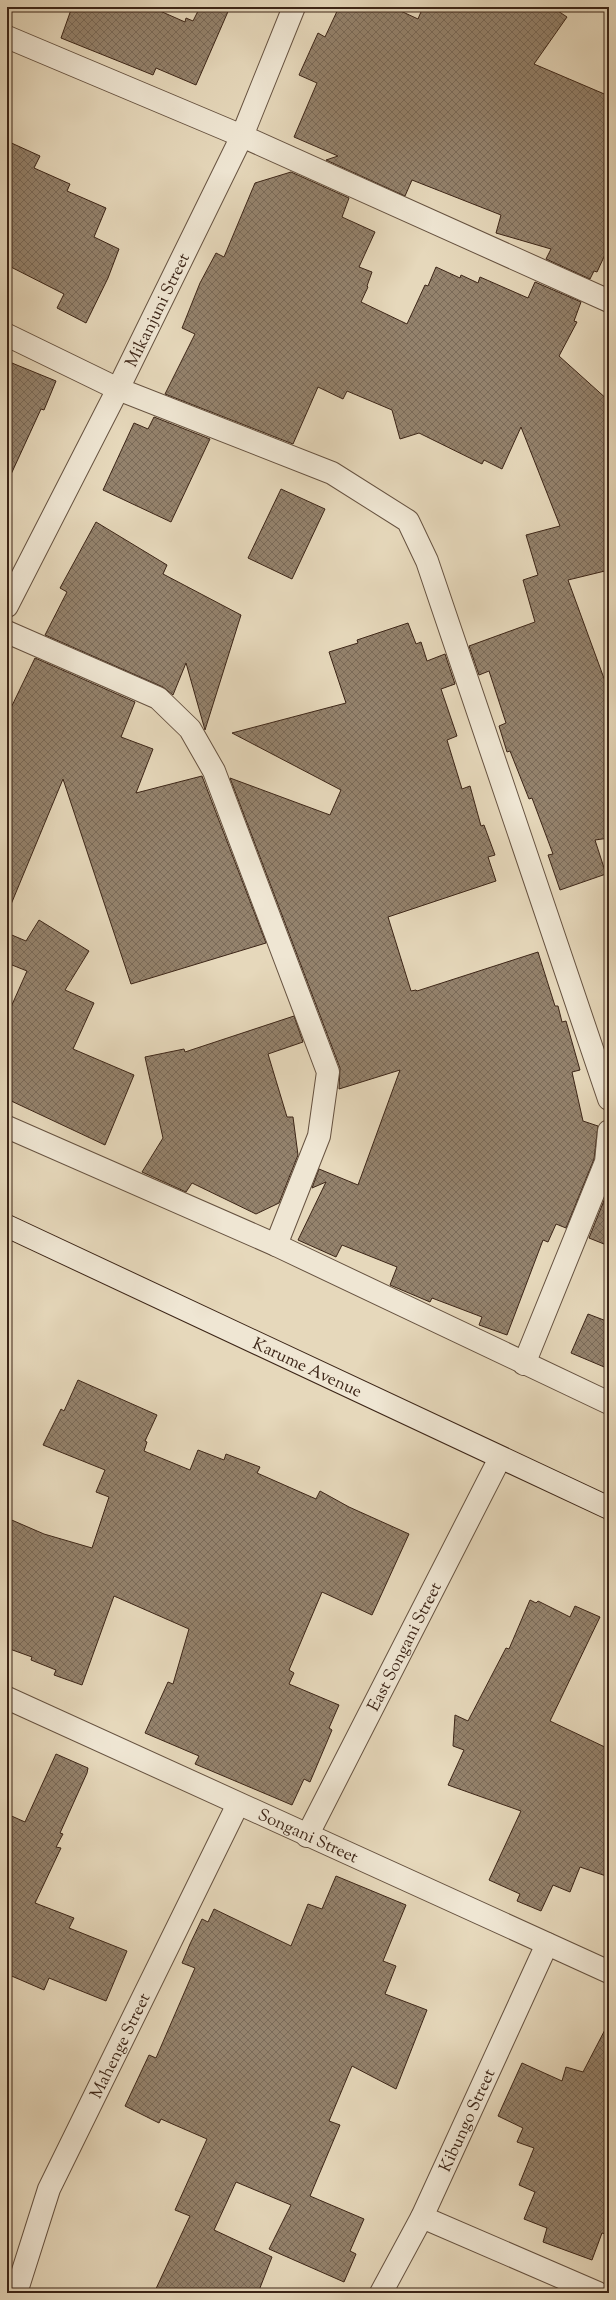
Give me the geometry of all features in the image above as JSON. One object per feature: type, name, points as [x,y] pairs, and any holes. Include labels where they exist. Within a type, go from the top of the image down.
[{"type":"street","name":"Mikanjuni Street","points":[[7,606],[118,389],[242,136],[294,7]]},
{"type":"street","points":[[7,37],[242,136],[609,301]]},
{"type":"street","points":[[7,335],[118,389],[332,473],[408,521],[427,561],[609,1100]]},
{"type":"street","points":[[7,632],[158,698],[190,729],[214,771],[328,1072],[319,1136],[276,1245]]},
{"type":"street","points":[[7,1127],[276,1245],[524,1364],[609,1403]]},
{"type":"street","points":[[524,1364],[606,1162],[609,1131]]},
{"type":"street","name":"Karume Avenue","points":[[7,1226],[609,1508]]},
{"type":"street","name":"East Songani Street","points":[[307,1836],[500,1458]]},
{"type":"street","name":"Songani Street","points":[[7,1698],[307,1836],[609,1972]]},
{"type":"street","name":"Mahenge Street","points":[[16,2293],[49,2189],[238,1804]]},
{"type":"street","name":"Kibungo Street","points":[[381,2293],[422,2217],[547,1944]]},
{"type":"street","points":[[422,2217],[598,2293]]},
{"type":"building","points":[[72,7],[151,7],[185,22],[186,18],[193,21],[200,7],[230,7],[196,85],[156,68],[153,75],[61,38]]},
{"type":"building","points":[[339,7],[392,7],[418,19],[423,7],[552,7],[567,17],[534,64],[609,96],[609,246],[597,272],[594,271],[590,279],[546,259],[551,249],[496,233],[501,215],[412,180],[405,196],[326,160],[338,156],[294,137],[317,83],[299,75],[318,33],[325,37]]},
{"type":"building","points":[[7,141],[40,156],[34,168],[70,184],[67,191],[106,208],[94,237],[119,249],[108,278],[86,323],[57,308],[64,294],[7,265]]},
{"type":"building","points":[[291,172],[349,198],[342,217],[375,232],[359,267],[372,272],[367,286],[368,287],[361,302],[407,324],[425,285],[428,286],[436,267],[460,278],[461,275],[478,283],[480,277],[528,298],[535,282],[581,302],[574,321],[577,322],[559,356],[609,401],[609,570],[568,580],[609,692],[609,838],[595,840],[606,874],[560,890],[548,855],[553,854],[532,798],[529,799],[510,751],[507,752],[499,726],[506,723],[489,671],[479,675],[469,646],[535,622],[523,580],[538,575],[526,535],[560,526],[521,427],[502,469],[484,460],[482,464],[419,433],[400,439],[392,410],[347,391],[343,399],[318,387],[293,444],[165,394],[195,334],[182,328],[200,283],[216,253],[224,257],[255,183]]},
{"type":"building","points":[[7,361],[56,381],[44,410],[41,409],[7,483]]},
{"type":"building","points":[[154,417],[210,439],[171,522],[103,490],[134,423],[148,429]]},
{"type":"building","points":[[281,489],[325,509],[292,579],[248,558]]},
{"type":"building","points":[[96,522],[167,565],[163,574],[241,615],[205,730],[186,663],[173,695],[163,687],[45,635],[67,592],[60,588]]},
{"type":"building","points":[[408,623],[416,644],[421,642],[427,661],[445,654],[455,684],[441,689],[457,736],[447,740],[462,789],[470,786],[481,826],[484,825],[495,855],[488,857],[496,881],[388,917],[411,991],[417,991],[538,952],[555,1006],[558,1006],[562,1022],[566,1021],[580,1070],[572,1072],[583,1121],[598,1126],[594,1159],[566,1228],[556,1224],[548,1242],[543,1240],[507,1335],[479,1325],[482,1317],[432,1298],[430,1302],[390,1285],[397,1267],[342,1245],[336,1257],[298,1240],[326,1182],[312,1188],[319,1169],[358,1185],[400,1070],[339,1089],[340,1068],[230,778],[330,815],[341,790],[232,733],[346,703],[329,652],[358,643],[357,640]]},
{"type":"building","points":[[35,658],[135,702],[121,737],[153,749],[136,793],[202,776],[266,943],[131,984],[63,779],[7,914],[7,716]]},
{"type":"building","points":[[39,920],[89,951],[65,990],[94,1003],[73,1049],[134,1075],[105,1145],[7,1099],[7,1016],[27,971],[7,963],[7,933],[26,941]]},
{"type":"building","points":[[294,1016],[303,1042],[268,1054],[287,1117],[293,1117],[298,1155],[279,1203],[256,1214],[192,1183],[186,1192],[142,1172],[163,1138],[145,1057],[184,1049],[185,1052]]},
{"type":"building","points":[[609,1188],[609,1246],[589,1238]]},
{"type":"building","points":[[588,1314],[609,1322],[609,1369],[571,1353]]},
{"type":"building","points":[[78,1380],[157,1415],[145,1441],[147,1442],[144,1451],[190,1470],[198,1450],[224,1460],[226,1454],[260,1467],[257,1473],[316,1499],[320,1491],[349,1507],[409,1534],[372,1615],[322,1592],[289,1670],[294,1673],[289,1684],[339,1705],[329,1728],[332,1730],[310,1782],[304,1779],[292,1805],[195,1764],[199,1756],[145,1733],[168,1682],[173,1684],[189,1629],[114,1596],[82,1685],[54,1675],[56,1670],[31,1660],[32,1657],[7,1648],[7,1518],[44,1534],[92,1548],[109,1497],[96,1492],[105,1470],[43,1445],[61,1409],[64,1411]]},
{"type":"building","points":[[530,1600],[536,1603],[538,1601],[570,1617],[575,1606],[600,1617],[550,1721],[609,1749],[609,1877],[580,1867],[570,1892],[553,1885],[541,1911],[517,1901],[520,1894],[489,1880],[521,1811],[448,1785],[464,1750],[453,1746],[455,1715],[468,1721],[506,1648],[509,1649]]},
{"type":"building","points":[[56,1754],[88,1768],[60,1833],[63,1834],[56,1847],[61,1848],[35,1903],[74,1918],[69,1928],[127,1951],[106,2001],[49,1978],[44,1990],[7,1974],[7,1814],[25,1822]]},
{"type":"building","points":[[336,1876],[406,1905],[383,1961],[396,1966],[385,1994],[427,2010],[396,2089],[352,2066],[329,2121],[340,2125],[310,2196],[364,2219],[350,2251],[356,2254],[344,2282],[269,2249],[291,2205],[236,2182],[214,2230],[272,2257],[258,2293],[154,2293],[190,2216],[175,2210],[207,2139],[161,2119],[159,2123],[125,2106],[149,2055],[156,2058],[195,1968],[182,1963],[190,1944],[202,1919],[208,1922],[214,1909],[291,1946],[308,1904],[322,1909]]},
{"type":"building","points":[[609,2022],[609,2235],[602,2233],[592,2260],[543,2242],[547,2228],[524,2219],[535,2192],[519,2185],[534,2148],[517,2142],[523,2128],[498,2116],[522,2063],[562,2081],[566,2067],[583,2072]]}]
